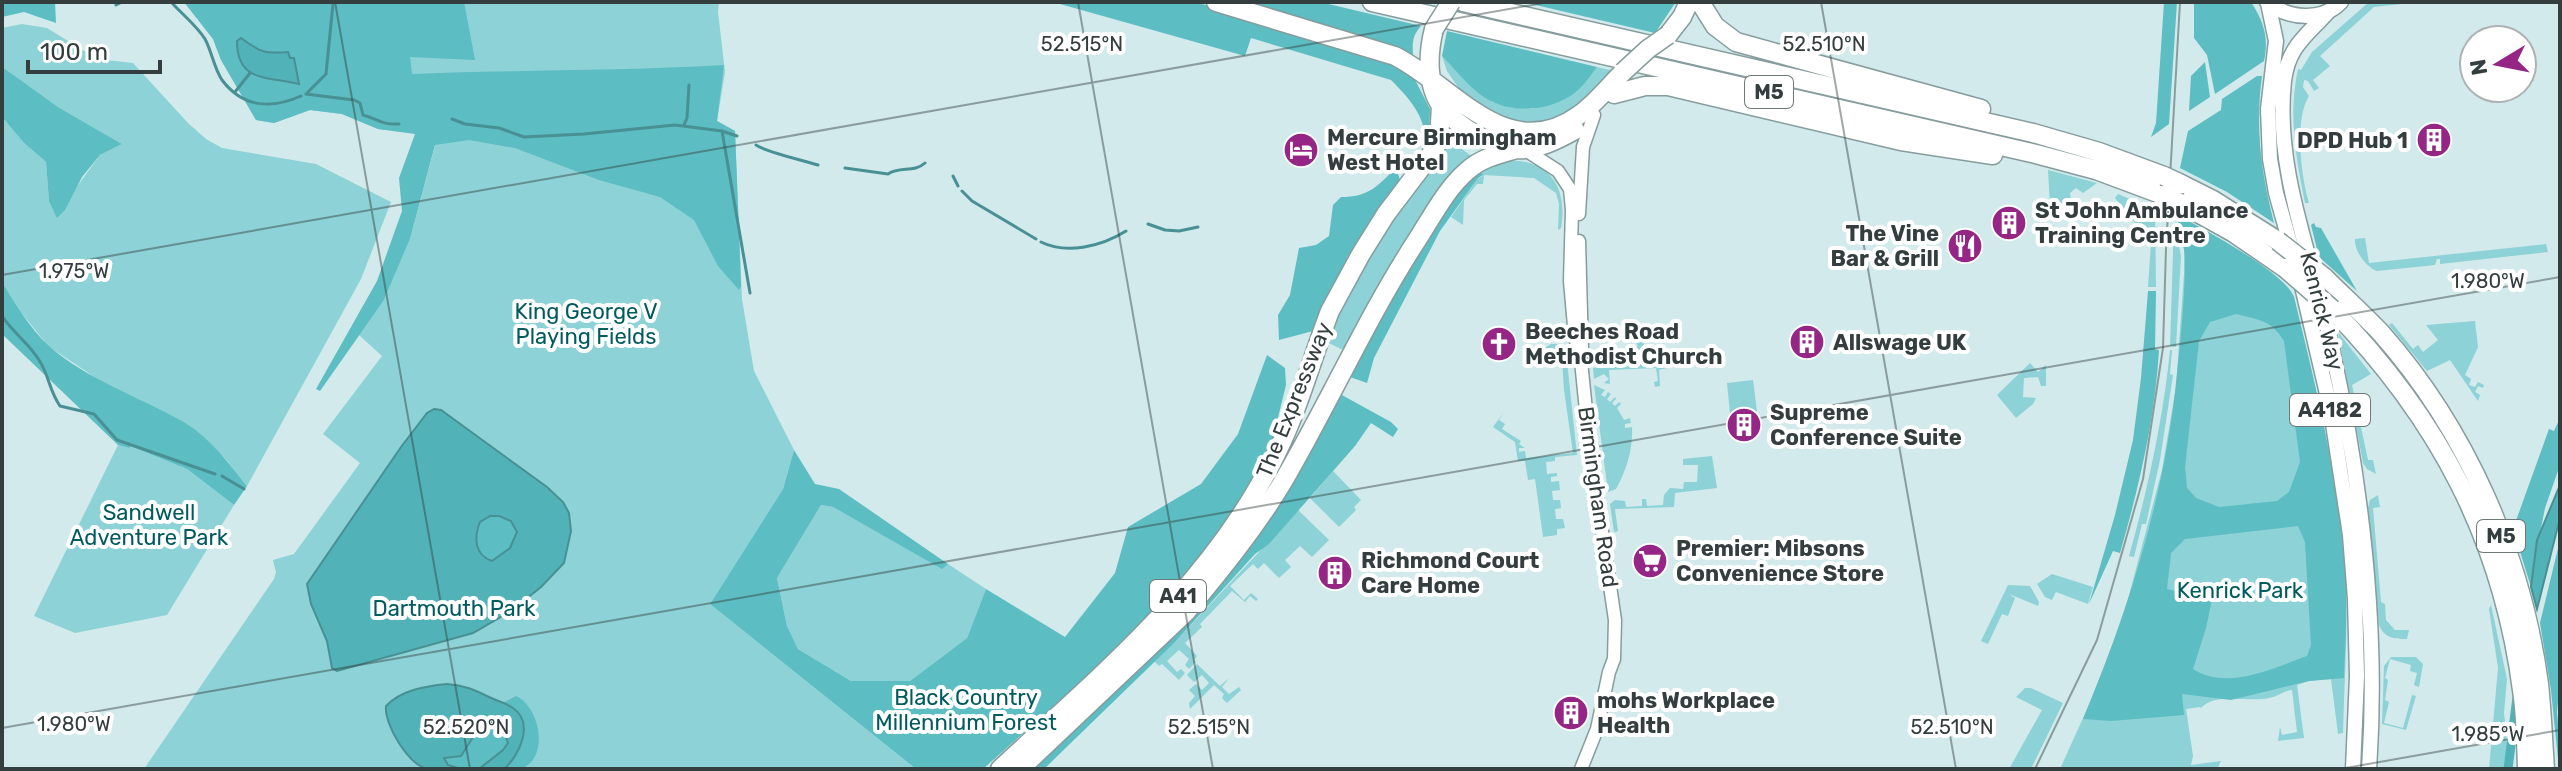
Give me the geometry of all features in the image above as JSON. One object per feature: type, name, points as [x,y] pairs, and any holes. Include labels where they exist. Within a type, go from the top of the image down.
[{"type":"highway","points":[[1216,2],[1387,53],[1412,64],[1486,119],[1505,129],[1534,132],[1556,128],[1578,116],[1629,72]]},
{"type":"highway","name":"M5","points":[[1372,2],[2036,154],[2172,189],[2213,200],[2278,241],[2324,277],[2373,338],[2445,454],[2480,526],[2516,649],[2523,693],[2527,769]]},
{"type":"highway","name":"A41","points":[[1441,106],[1429,62],[1434,29],[1451,2]]},
{"type":"highway","name":"M5","points":[[1463,2],[2033,133],[2099,152],[2172,189],[2285,268],[2412,372],[2453,433],[2483,491],[2512,566],[2539,684],[2545,769]]},
{"type":"highway","name":"A41","points":[[1520,149],[1553,142],[1594,115],[1629,72],[1668,35],[1689,2]]},
{"type":"highway","name":"M5","points":[[1700,2],[1715,26],[1736,42],[2008,117],[2033,133]]},
{"type":"highway","name":"M5","points":[[1614,94],[1645,86],[1668,86],[1901,141],[2003,156],[2036,154]]},
{"type":"highway","points":[[1441,106],[1486,140],[1520,149]]},
{"type":"highway","name":"The Expressway","points":[[1000,769],[1162,616],[1216,552],[1251,500],[1277,453],[1330,311],[1386,214],[1439,140],[1441,106]]},
{"type":"highway","name":"The Expressway","points":[[1020,769],[1186,612],[1207,587],[1249,533],[1283,480],[1409,252],[1457,181],[1478,162],[1520,149]]},
{"type":"main road","name":"Kenrick Way","points":[[2267,2],[2276,41],[2268,109],[2270,159],[2331,411],[2350,535],[2357,676],[2353,769]]},
{"type":"main road","points":[[2267,2],[2293,15],[2328,12]]},
{"type":"main road","name":"Kenrick Way","points":[[2341,2],[2300,40],[2288,58],[2283,90],[2283,131],[2291,187],[2320,291],[2358,486],[2366,547],[2370,624],[2369,769]]},
{"type":"street","name":"Birmingham Road","points":[[1581,361],[1584,340],[1579,238],[1581,168],[1583,147],[1594,115]]},
{"type":"street","name":"Birmingham Road","points":[[1520,149],[1558,171],[1570,189],[1570,281],[1575,337],[1581,361],[1590,453],[1615,620],[1616,647],[1597,729],[1581,769]]},
{"type":"green space","points":[[2,2],[55,2],[56,23],[24,12],[2,17]]},
{"type":"green space","points":[[184,2],[719,2],[725,72],[717,121],[735,131],[742,299],[754,371],[794,450],[783,489],[710,604],[916,769],[144,769],[274,579],[273,560],[294,554],[360,463],[323,434],[382,356],[359,335],[384,300],[410,239],[435,146],[415,133],[378,129],[342,114],[310,110],[274,123],[256,120],[221,60],[213,39]]},
{"type":"green space","points":[[184,2],[464,2],[475,60],[410,57],[412,74],[724,65],[717,121],[735,131],[739,290],[718,266],[694,220],[660,197],[599,180],[515,148],[469,140],[435,145],[410,239],[384,300],[320,391],[316,389],[377,281],[402,211],[399,178],[415,134],[378,129],[342,114],[310,110],[274,123],[256,120],[221,60],[213,39]]},
{"type":"green space","points":[[1053,2],[1195,2],[1290,29],[1410,70],[1430,109],[1429,143],[1425,145],[1423,126],[1416,110],[1391,80],[1251,38],[1245,56]]},
{"type":"green space","points":[[1241,2],[1320,2],[1421,26],[1414,39],[1413,55]]},
{"type":"green space","points":[[1523,2],[1676,2],[1655,33]]},
{"type":"green space","points":[[2164,2],[2177,2],[2169,124],[2151,137],[2156,123]]},
{"type":"green space","points":[[2194,2],[2251,2],[2264,30],[2264,61],[2215,94],[2207,55],[2194,38]]},
{"type":"green space","points":[[2369,2],[2421,2],[2374,7],[2320,56],[2330,66],[2313,80],[2319,88],[2314,91],[2304,80],[2303,87],[2309,96],[2304,106],[2300,134],[2309,203],[2305,203],[2293,120],[2298,69],[2301,70],[2312,52]]},
{"type":"green space","points":[[22,24],[47,28],[97,59],[133,63],[188,123],[222,148],[316,164],[391,202],[361,279],[247,486],[225,458],[184,423],[105,384],[48,346],[2,282],[2,117],[24,143],[46,162],[49,201],[73,192],[100,155],[122,144],[58,107],[4,70],[2,28]]},
{"type":"green space","points":[[1447,31],[1597,67],[1577,91],[1558,102],[1525,109],[1503,106],[1479,93],[1442,56]]},
{"type":"green space","points":[[1442,56],[1473,88],[1492,102],[1514,108],[1533,109],[1576,92],[1597,67],[1615,71],[1584,100],[1550,124],[1505,122],[1460,90],[1447,71]]},
{"type":"green space","points":[[2205,62],[2210,97],[2189,111],[2191,76]]},
{"type":"green space","points":[[2,67],[58,107],[122,144],[100,155],[82,177],[65,210],[57,218],[49,201],[46,162],[24,143],[2,117]]},
{"type":"green space","points":[[2257,76],[2262,76],[2260,150],[2274,223],[2227,192],[2180,168],[2188,131],[2221,110],[2222,99]]},
{"type":"green space","points":[[1447,138],[1474,158],[1347,352],[1325,341],[1365,260]]},
{"type":"green space","points":[[1506,161],[1534,165],[1553,178],[1562,200],[1561,228],[1558,230],[1559,204],[1556,193],[1534,178],[1484,175],[1483,184],[1477,184],[1464,200],[1463,225],[1451,217],[1478,178],[1483,176],[1479,170]]},
{"type":"green space","points":[[1396,168],[1400,180],[1348,256],[1313,331],[1279,340],[1278,315],[1290,295],[1299,248],[1316,245],[1329,236],[1333,205],[1341,197],[1365,193]]},
{"type":"green space","points":[[1478,168],[1483,175],[1440,231],[1374,358],[1367,383],[1350,377],[1350,365],[1432,226]]},
{"type":"green space","points":[[2048,170],[2097,183],[2083,193],[2076,188],[2070,193],[2071,200],[2058,213],[2050,204]]},
{"type":"green space","points":[[2118,194],[2155,210],[2156,287],[2148,287],[2151,243],[2115,198]]},
{"type":"green space","name":"Kenrick Park","points":[[2179,216],[2260,264],[2294,297],[2327,440],[2339,513],[2347,623],[2343,733],[2338,734],[2331,679],[2309,681],[2297,685],[2304,738],[2278,741],[2280,727],[2282,735],[2297,732],[2292,690],[2269,698],[2215,700],[2201,708],[2186,709],[2193,756],[2191,765],[2221,761],[2217,769],[2060,769],[2122,622],[2162,470],[2176,387],[2184,274]]},
{"type":"green space","points":[[2179,216],[2242,252],[2275,276],[2294,297],[2319,404],[2339,513],[2346,586],[2344,678],[2309,681],[2231,700],[2182,694],[2184,715],[2111,721],[2083,719],[2130,593],[2164,462],[2172,418],[2184,301],[2185,258]],"holes":[[[2236,314],[2269,325],[2284,341],[2300,462],[2289,492],[2277,501],[2219,507],[2196,498],[2187,488],[2185,467],[2199,341],[2210,322]],[[2298,526],[2305,542],[2311,645],[2307,656],[2235,678],[2220,678],[2193,669],[2213,595],[2196,596],[2167,589],[2171,553],[2185,539]]]},
{"type":"green space","points":[[2174,222],[2181,256],[2176,347],[2170,346]]},
{"type":"green space","points":[[2314,223],[2321,228],[2357,291],[2319,257],[2311,225]]},
{"type":"green space","points":[[2365,238],[2369,263],[2546,244],[2548,252],[2440,264],[2440,259],[2437,259],[2435,265],[2377,271],[2365,262],[2356,248],[2355,239]]},
{"type":"green space","points":[[2,282],[35,332],[64,358],[96,378],[182,421],[209,442],[247,486],[234,505],[187,469],[131,446],[118,445],[2,334]]},
{"type":"green space","points":[[2148,291],[2156,291],[2155,349],[2159,350],[2145,453],[2120,553],[2113,551],[2089,604],[2133,440]]},
{"type":"green space","points":[[2475,321],[2478,347],[2465,375],[2471,379],[2469,385],[2475,387],[2478,382],[2484,385],[2483,388],[2478,386],[2475,392],[2480,395],[2478,401],[2450,360],[2427,371],[2389,325],[2392,323],[2413,349],[2418,345],[2423,352],[2438,340],[2426,325]]},
{"type":"green space","points":[[1632,322],[1639,322],[1642,326],[1644,347],[1657,347],[1658,368],[1671,367],[1659,370],[1660,386],[1655,387],[1654,382],[1658,381],[1656,368],[1609,370],[1610,384],[1604,383],[1609,379],[1604,374],[1594,379],[1593,368],[1632,364],[1633,368],[1638,368]]},
{"type":"green space","points":[[2338,332],[2371,374],[2352,385],[2368,460],[2373,460],[2376,474],[2363,463]]},
{"type":"green space","points":[[1551,344],[1560,344],[1566,352],[1577,455],[1555,457],[1555,461],[1546,462],[1547,474],[1557,473],[1557,476],[1551,477],[1551,482],[1559,481],[1560,490],[1552,491],[1553,500],[1560,500],[1561,508],[1555,509],[1556,519],[1563,519],[1565,528],[1557,529],[1557,535],[1543,537],[1535,479],[1528,480],[1525,461],[1518,461],[1515,442],[1493,427],[1504,412],[1499,420],[1505,424],[1502,429],[1521,441],[1519,444],[1525,448],[1519,448],[1519,452],[1525,451],[1526,458],[1573,453],[1562,360],[1538,362]]},
{"type":"green space","points":[[2170,350],[2170,374],[2173,375],[2160,460],[2146,524],[2142,524],[2134,557],[2129,556],[2154,454]]},
{"type":"green space","name":"Black Country Millennium Forest","points":[[1267,355],[1285,368],[1286,385],[1271,446],[1228,522],[1169,597],[1096,668],[983,769],[916,769],[710,604],[783,489],[794,450],[815,484],[839,489],[948,564],[942,569],[833,507],[821,505],[777,578],[787,626],[798,649],[851,681],[910,681],[967,638],[986,589],[1065,637],[1115,573],[1128,527],[1201,484],[1238,434]]},
{"type":"green space","points":[[2030,363],[2038,372],[2046,365],[2046,386],[2041,386],[2038,377],[2024,378],[2023,397],[2036,398],[2016,418],[1997,395]]},
{"type":"green space","points":[[1753,380],[1757,411],[1754,412],[1755,420],[1737,418],[1737,422],[1731,423],[1727,383]]},
{"type":"green space","points":[[1594,385],[1605,390],[1601,395],[1611,394],[1607,399],[1610,402],[1615,397],[1612,403],[1615,406],[1619,402],[1621,404],[1617,408],[1624,420],[1630,418],[1631,423],[1625,424],[1625,428],[1632,427],[1626,466],[1616,489],[1608,492]]},
{"type":"green space","name":"Black Country Millennium Forest","points":[[1340,394],[1391,422],[1398,429],[1393,437],[1371,423],[1355,446],[1269,544],[1255,554],[1175,642],[1044,769],[1027,769],[1147,659]]},
{"type":"green space","points":[[2560,418],[2560,465],[2545,508],[2531,587],[2513,529],[2549,429],[2554,431]]},
{"type":"green space","name":"Sandwell Adventure Park","points":[[118,445],[129,448],[131,445],[187,469],[234,505],[167,615],[75,633],[34,616]]},
{"type":"green space","points":[[1712,456],[1717,488],[1675,493],[1674,507],[1615,509],[1618,531],[1614,532],[1610,504],[1615,500],[1625,501],[1626,507],[1642,506],[1642,499],[1646,499],[1647,506],[1663,505],[1664,495],[1670,488],[1683,489],[1684,482],[1697,482],[1698,465],[1683,465],[1683,459]]},
{"type":"green space","points":[[1333,471],[1361,500],[1354,507],[1356,510],[1339,527],[1310,498]]},
{"type":"green space","points":[[2378,495],[2380,507],[2373,508],[2381,602],[2385,604],[2386,620],[2395,630],[2409,630],[2407,639],[2390,637],[2379,625],[2368,508],[2370,500]]},
{"type":"green space","points":[[821,505],[833,507],[942,568],[948,564],[986,589],[967,638],[910,681],[851,681],[798,649],[787,626],[777,578]]},
{"type":"green space","points":[[1298,510],[1329,540],[1312,557],[1300,546],[1285,560],[1291,567],[1279,578],[1264,563],[1258,569],[1253,564],[1230,586],[1244,600],[1251,593],[1258,599],[1256,601],[1250,596],[1245,602],[1232,591],[1185,643],[1197,656],[1196,662],[1189,669],[1185,665],[1189,659],[1179,650],[1167,661],[1177,672],[1181,669],[1185,673],[1179,680],[1162,664],[1159,666],[1154,661]]},
{"type":"green space","points":[[490,516],[511,521],[517,532],[510,548],[492,561],[479,550],[476,539],[480,522]]},
{"type":"green space","points":[[2560,540],[2560,680],[2557,712],[2559,769],[2540,623]]},
{"type":"green space","points":[[2052,574],[2093,587],[2088,604],[2056,592],[2052,600],[2045,597],[2037,584]]},
{"type":"green space","points":[[2008,585],[2030,586],[2039,602],[2038,606],[2009,594],[2015,598],[2008,616],[2002,614],[1988,644],[1981,641]]},
{"type":"green space","points":[[2491,605],[2507,679],[2504,769],[2489,769],[2498,668],[2489,609]]},
{"type":"green space","points":[[2391,657],[2416,657],[2423,664],[2419,687],[2414,685],[2417,673],[2410,671],[2411,665],[2390,659],[2385,678],[2388,680],[2385,700],[2389,702],[2384,723],[2403,728],[2412,695],[2416,696],[2406,730],[2382,724],[2384,666]]},
{"type":"green space","points":[[1197,664],[1220,686],[1229,678],[1222,687],[1229,694],[1239,687],[1241,690],[1227,703],[1222,698],[1224,694],[1214,685],[1190,709],[1189,703],[1195,696],[1189,690],[1196,684],[1202,690],[1209,683],[1202,675],[1194,682],[1187,675]]},
{"type":"green space","points":[[2025,688],[2063,703],[2031,769],[2009,769],[2042,710],[2016,697]]},
{"type":"green space","points":[[516,696],[531,710],[539,742],[531,762],[521,769],[504,769],[516,752],[522,718],[512,707],[503,703]]},
{"type":"green space","points":[[490,726],[505,733],[508,743],[503,750],[479,769],[456,768],[445,762],[445,758],[467,749],[479,728]]},
{"type":"shaded area","points":[[241,38],[263,51],[288,52],[290,58],[294,58],[299,84],[248,71],[238,55],[237,41]]},
{"type":"shaded area","points":[[434,409],[441,410],[563,502],[569,513],[571,531],[564,563],[511,611],[473,633],[337,671],[332,668],[327,641],[311,604],[307,584],[427,413]],"holes":[[[490,516],[511,521],[517,532],[510,548],[492,561],[479,550],[477,534],[480,522]]]},
{"type":"shaded area","points":[[2560,485],[2560,518],[2537,609],[2531,587],[2537,540]]},
{"type":"shaded area","points":[[447,684],[474,690],[510,706],[520,714],[524,730],[522,739],[515,756],[504,769],[479,769],[508,743],[504,732],[490,726],[477,731],[461,756],[444,758],[448,765],[461,769],[428,769],[405,752],[393,733],[386,706],[406,693]]},
{"type":"waterway","points":[[116,5],[122,2]]},
{"type":"waterway","points":[[171,2],[202,34],[222,80],[239,96],[269,104],[301,96]]},
{"type":"waterway","points":[[308,92],[326,74],[333,4]]},
{"type":"waterway","points":[[235,92],[250,73]]},
{"type":"waterway","points":[[684,125],[689,85]]},
{"type":"waterway","points":[[306,94],[354,100],[360,103],[363,115],[384,123],[399,124]]},
{"type":"waterway","points":[[452,119],[465,124],[499,128],[524,137],[675,125],[737,136]]},
{"type":"waterway","points":[[722,131],[750,293]]},
{"type":"waterway","points":[[756,145],[818,165]]},
{"type":"waterway","points":[[845,168],[888,174],[925,163]]},
{"type":"waterway","points":[[953,176],[958,186]]},
{"type":"waterway","points":[[962,191],[972,201],[1036,239]]},
{"type":"waterway","points":[[1148,224],[1179,231],[1198,227]]},
{"type":"waterway","points":[[1041,242],[1062,248],[1084,247],[1126,231]]},
{"type":"waterway","points":[[2,316],[39,360],[60,406],[94,414],[117,440],[215,474]]},
{"type":"waterway","points":[[222,476],[244,489]]},
{"type":"waterway","points":[[2508,769],[2517,697]]},
{"type":"tram line","points":[[2035,769],[2097,640],[2143,479],[2163,348],[2180,2]]},
{"type":"place","name":"DPD Hub 1","points":[[2434,140]]},
{"type":"place","name":"Mercure Birmingham West Hotel","points":[[1301,150]]},
{"type":"place","name":"St John Ambulance Training Centre","points":[[2009,223]]},
{"type":"place","name":"The Vine Bar & Grill","points":[[1965,246]]},
{"type":"place","name":"Allswage UK","points":[[1807,342]]},
{"type":"place","name":"Beeches Road Methodist Church","points":[[1499,344]]},
{"type":"place","name":"Supreme Conference Suite","points":[[1744,425]]},
{"type":"place","name":"Premier: Mibsons Convenience Store","points":[[1650,561]]},
{"type":"place","name":"Richmond Court Care Home","points":[[1335,573]]},
{"type":"place","name":"mohs Workplace Health","points":[[1571,713]]},
{"type":"park label","name":"King George V Playing Fields","points":[[586,324]]},
{"type":"park label","name":"Dartmouth Park","points":[[454,608]]}]
